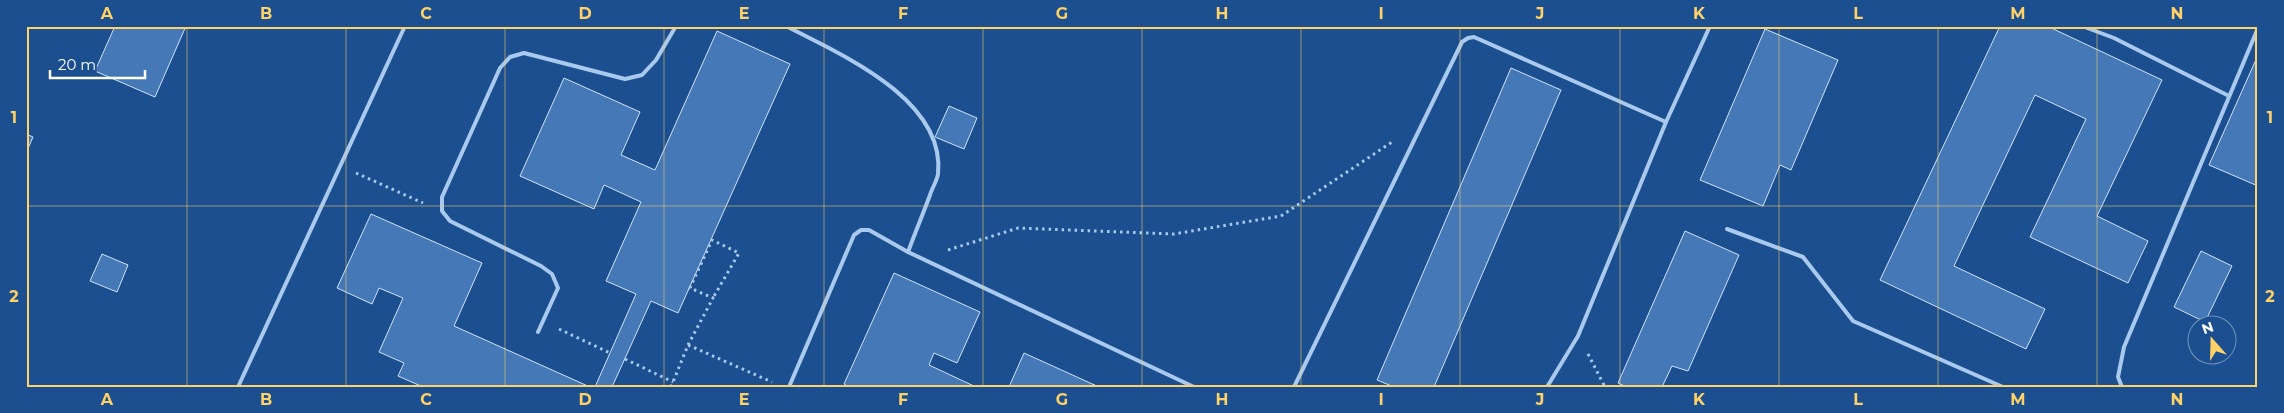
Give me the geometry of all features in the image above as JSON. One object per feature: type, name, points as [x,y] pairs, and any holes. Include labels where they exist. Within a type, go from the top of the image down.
[{"type":"lane","points":[[238,387],[405,26]]},
{"type":"lane","points":[[538,332],[558,288],[552,274],[541,266],[450,221],[442,211],[442,197],[500,68],[510,57],[524,54],[625,79],[642,75],[656,60],[676,26]]},
{"type":"lane","points":[[786,26],[856,63],[889,85],[913,106],[928,128],[936,149],[938,174],[908,252]]},
{"type":"lane","points":[[1547,387],[1578,336],[1666,122],[1710,26]]},
{"type":"lane","points":[[2082,26],[2114,38],[2229,96]]},
{"type":"lane","points":[[2122,387],[2118,377],[2124,347],[2258,28]]},
{"type":"lane","points":[[1294,387],[1462,42],[1474,37],[1666,122]]},
{"type":"lane","points":[[1727,229],[1803,258],[1853,321],[2003,387]]},
{"type":"lane","points":[[790,387],[854,235],[861,230],[869,230],[908,252],[1194,387]]},
{"type":"path","points":[[922,258],[1018,228],[1174,234],[1281,216],[1393,141]]},
{"type":"path","points":[[340,166],[442,211]]},
{"type":"path","points":[[671,387],[688,345],[739,253],[712,240],[690,288],[713,298]]},
{"type":"path","points":[[542,321],[610,353]]},
{"type":"path","points":[[1578,336],[1605,387]]},
{"type":"path","points":[[688,345],[775,383]]},
{"type":"path","points":[[624,360],[673,382]]},
{"type":"building","points":[[115,26],[186,26],[155,97],[95,71]]},
{"type":"building","points":[[2000,26],[2047,26],[2162,80],[2097,216],[2148,241],[2128,283],[2030,237],[2086,119],[2035,95],[1954,266],[2045,309],[2026,349],[1880,280]]},
{"type":"building","points":[[1765,29],[1838,60],[1791,170],[1780,165],[1763,206],[1700,180]]},
{"type":"building","points":[[717,31],[790,64],[678,313],[651,301],[612,387],[595,387],[636,294],[606,281],[641,202],[604,185],[594,209],[520,176],[564,78],[640,112],[621,155],[655,170]]},
{"type":"building","points":[[2258,55],[2258,186],[2209,165]]},
{"type":"building","points":[[1511,68],[1561,90],[1434,387],[1394,387],[1377,380]]},
{"type":"building","points":[[949,106],[977,118],[964,149],[935,137]]},
{"type":"building","points":[[26,134],[33,137],[26,153]]},
{"type":"building","points":[[371,214],[482,263],[454,326],[590,387],[423,387],[398,376],[404,363],[379,352],[403,298],[379,288],[372,304],[337,288]]},
{"type":"building","points":[[1685,231],[1739,255],[1688,371],[1672,366],[1662,387],[1627,387],[1618,383]]},
{"type":"building","points":[[2201,251],[2232,266],[2208,316],[2193,316],[2174,307]]},
{"type":"building","points":[[102,254],[128,265],[117,292],[90,281]]},
{"type":"building","points":[[894,273],[980,312],[957,363],[934,353],[929,365],[976,387],[849,387],[844,384]]},
{"type":"building","points":[[1024,353],[1099,387],[1009,387]]}]
